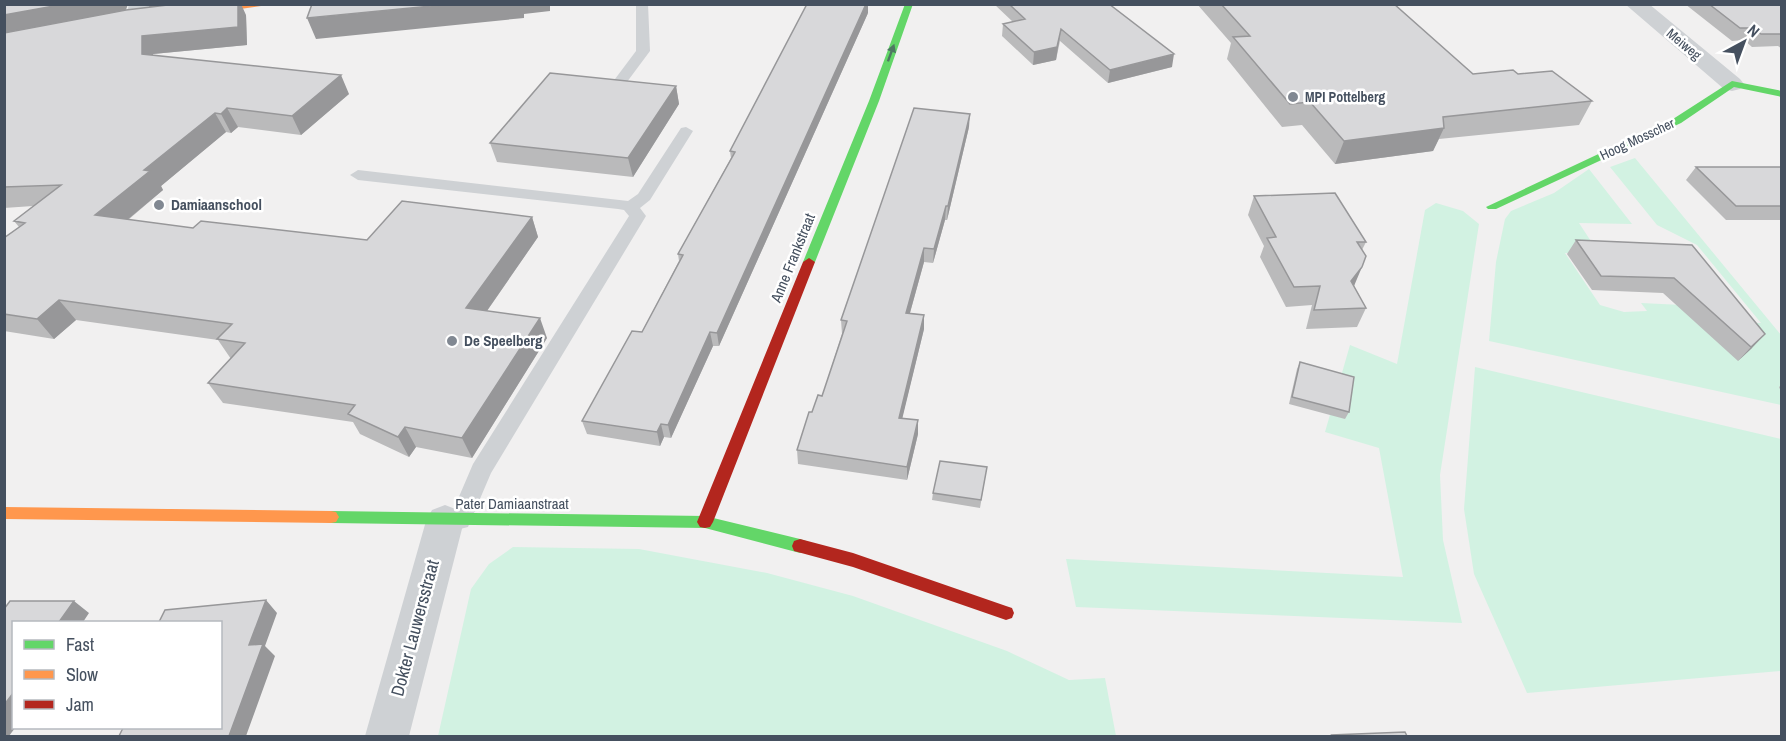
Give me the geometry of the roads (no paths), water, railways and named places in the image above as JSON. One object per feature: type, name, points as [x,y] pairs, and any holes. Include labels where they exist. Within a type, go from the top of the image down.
[{"type":"street","points":[[183,14],[271,4]]},
{"type":"street","name":"Anne Frankstraat","points":[[705,522],[874,101],[909,4]]},
{"type":"street","name":"Meiweg","points":[[1635,4],[1732,84]]},
{"type":"street","points":[[1732,84],[1782,94]]},
{"type":"street","name":"Hoog Mosscher","points":[[1492,207],[1677,121],[1732,84]]},
{"type":"street","name":"Pater Damiaanstraat","points":[[4,513],[705,522],[853,560],[1006,613]]},
{"type":"street","name":"Dokter Lauwersstraat","points":[[387,736],[453,520]]},
{"type":"lane","points":[[616,87],[643,51],[642,4]]},
{"type":"lane","points":[[630,207],[644,197],[686,130]]},
{"type":"lane","points":[[358,175],[630,207],[638,216],[481,470],[453,520]]},
{"type":"place","name":"MPI Pottelberg","points":[[1293,97]]},
{"type":"place","name":"Damiaanschool","points":[[159,205]]},
{"type":"place","name":"De Speelberg","points":[[452,341]]}]
